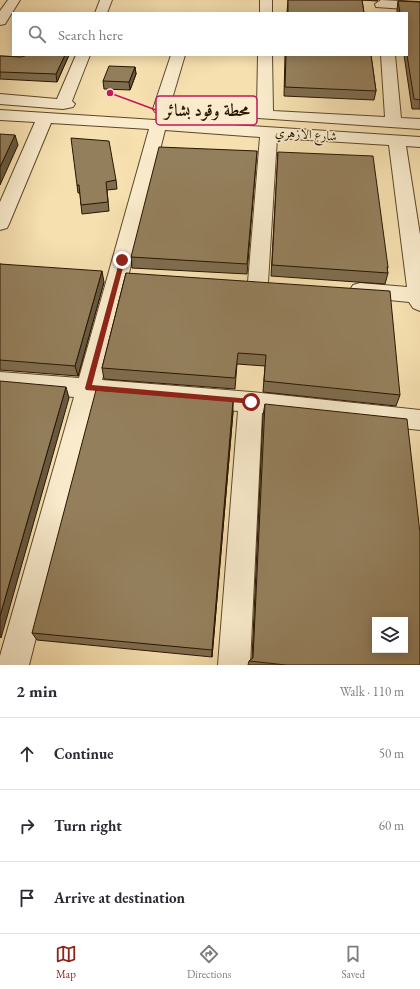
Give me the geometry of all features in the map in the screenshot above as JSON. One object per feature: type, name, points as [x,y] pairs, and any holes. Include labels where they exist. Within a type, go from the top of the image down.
[{"type":"street","points":[[0,21],[14,0]]},
{"type":"street","points":[[101,12],[106,0]]},
{"type":"street","points":[[266,0],[266,12]]},
{"type":"street","points":[[381,6],[420,6]]},
{"type":"street","points":[[63,104],[83,56]]},
{"type":"street","points":[[13,665],[161,113],[178,56]]},
{"type":"street","points":[[258,283],[267,123],[265,56]]},
{"type":"street","points":[[342,289],[419,299],[416,249],[395,132],[388,56]]},
{"type":"street","points":[[0,99],[86,105]]},
{"type":"street","name":"شارع الازهري","points":[[0,115],[45,118],[161,113],[267,123],[395,132],[420,142]]},
{"type":"street","name":"شارع الازهري","points":[[233,114],[267,123]]},
{"type":"street","points":[[0,224],[45,118]]},
{"type":"street","name":"شارع الازهري","points":[[395,132],[420,124]]},
{"type":"street","points":[[0,381],[251,402],[420,420]]},
{"type":"street","points":[[234,665],[251,402]]},
{"type":"building","points":[[288,0],[362,0],[364,12],[288,12]]},
{"type":"building","points":[[398,1],[420,2],[420,100],[414,99],[407,56],[408,12],[400,12]]},
{"type":"building","points":[[0,56],[65,56],[56,74],[0,72]]},
{"type":"building","points":[[286,56],[371,56],[376,91],[285,87]]},
{"type":"building","points":[[109,66],[135,67],[129,82],[103,81]]},
{"type":"building","points":[[0,134],[15,135],[0,167]]},
{"type":"building","points":[[71,138],[109,141],[116,180],[106,182],[108,202],[81,205]]},
{"type":"building","points":[[159,147],[257,151],[247,264],[131,257]]},
{"type":"building","points":[[278,152],[373,156],[388,273],[272,265]]},
{"type":"building","points":[[0,264],[102,271],[75,366],[0,360]]},
{"type":"building","points":[[126,273],[390,291],[400,395],[264,381],[266,355],[238,353],[235,378],[102,368]]},
{"type":"building","points":[[0,381],[66,387],[0,616]]},
{"type":"building","points":[[96,390],[233,401],[212,650],[32,633]]},
{"type":"building","points":[[265,404],[407,419],[420,533],[420,665],[286,665],[249,661],[253,658]]},
{"type":"place","name":"محطة وقود بشائر","points":[[110,93]]},
{"type":"route","points":[[122,260],[88,388],[251,402]]}]
